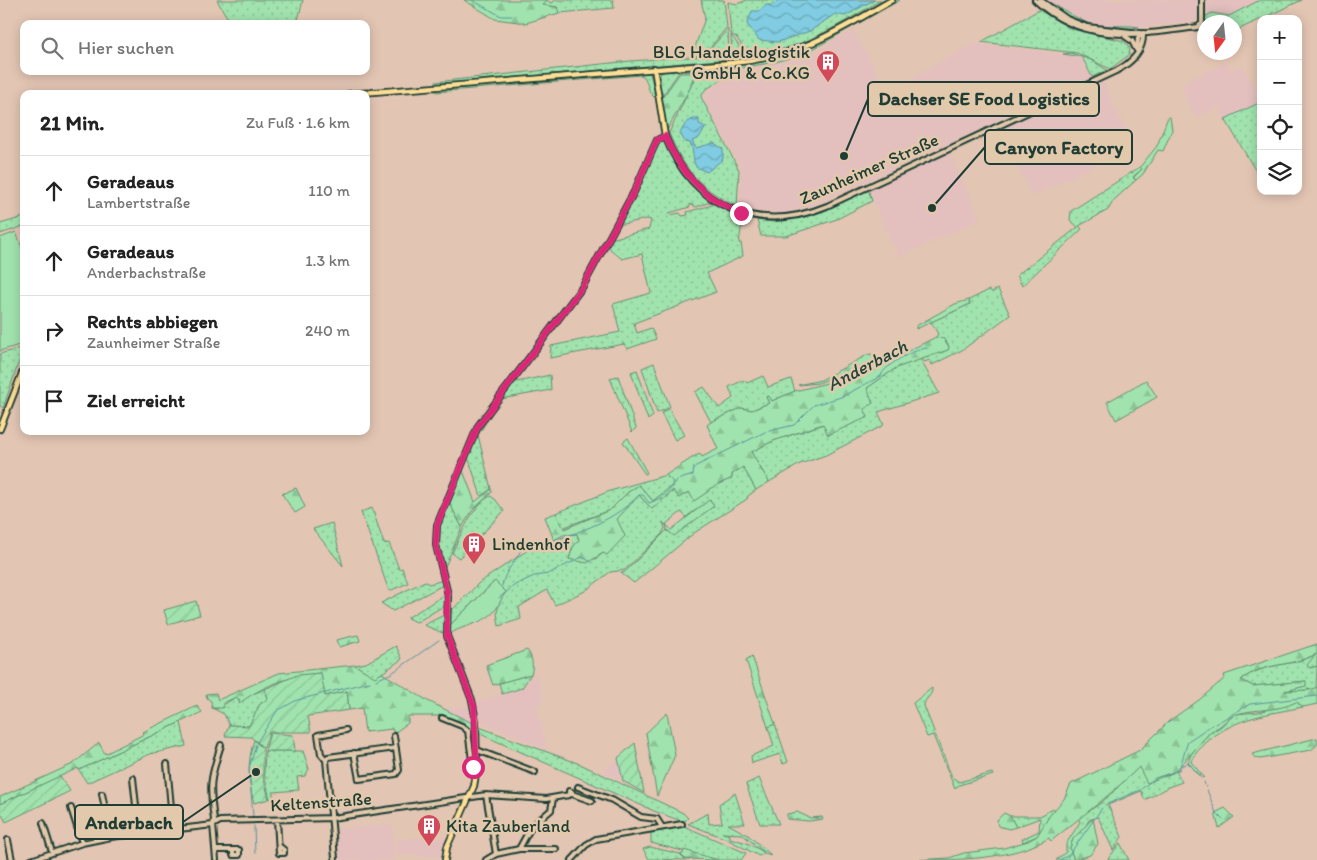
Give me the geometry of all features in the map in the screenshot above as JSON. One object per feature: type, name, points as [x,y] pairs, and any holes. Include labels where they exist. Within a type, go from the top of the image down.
[{"type":"main road","points":[[370,92],[751,61],[792,52],[834,33],[892,0]]},
{"type":"main road","name":"Zaunheimer Straße","points":[[654,68],[665,136]]},
{"type":"main road","points":[[445,860],[448,843],[470,798],[477,770],[476,721],[472,700],[447,636],[447,592],[436,545],[437,525],[464,458],[484,416],[564,315],[583,286],[635,190],[655,144],[665,136]]},
{"type":"main road","points":[[0,429],[20,378]]},
{"type":"street","points":[[1035,0],[1057,17],[1074,25],[1095,32],[1123,36],[1198,27],[1202,20],[1202,0]]},
{"type":"street","points":[[1040,0],[1060,15],[1082,25],[1104,31],[1141,33]]},
{"type":"street","points":[[1136,52],[1138,38],[1141,33]]},
{"type":"street","points":[[1123,36],[1132,41],[1136,52]]},
{"type":"street","name":"Zaunheimer Straße","points":[[665,136],[674,157],[686,174],[699,188],[721,204],[755,217],[796,216],[827,206],[1111,73],[1127,64],[1136,52]]},
{"type":"street","points":[[442,718],[464,727],[468,731],[473,767],[477,770]]},
{"type":"street","points":[[335,858],[326,760],[321,754],[318,735],[346,730]]},
{"type":"street","points":[[354,753],[359,779],[378,778],[398,772],[394,736]]},
{"type":"street","points":[[216,860],[210,778],[221,745]]},
{"type":"street","points":[[326,760],[328,757],[396,748]]},
{"type":"street","points":[[476,750],[535,772]]},
{"type":"street","points":[[167,764],[173,829]]},
{"type":"street","points":[[133,778],[139,833]]},
{"type":"street","points":[[578,787],[612,800],[641,817],[657,819],[662,827]]},
{"type":"street","points":[[102,794],[111,837]]},
{"type":"street","points":[[486,794],[496,854]]},
{"type":"street","name":"Keltenstraße","points":[[31,860],[82,843],[111,837],[213,825],[220,821],[332,818],[486,794],[553,799],[570,794],[592,801]]},
{"type":"street","points":[[519,848],[531,827],[552,807],[553,799]]},
{"type":"street","points":[[71,808],[82,843]]},
{"type":"street","points":[[277,820],[279,846]]},
{"type":"street","points":[[43,823],[52,852]]},
{"type":"street","points":[[572,860],[586,845],[596,839],[682,824]]},
{"type":"street","points":[[8,840],[12,860]]},
{"type":"street","points":[[486,860],[496,854],[519,848],[556,849]]},
{"type":"street","points":[[216,850],[233,850]]},
{"type":"shaded area","points":[[1046,0],[1260,0],[1231,15],[1212,13],[1197,15],[1195,21],[1139,27],[1104,27],[1075,18]]},
{"type":"shaded area","points":[[853,30],[888,92],[975,43],[1082,57],[1092,77],[813,206],[782,213],[740,207],[741,168],[704,101],[704,94],[738,71],[788,61],[819,49]]},
{"type":"shaded area","points":[[1226,62],[1231,71],[1242,65],[1257,94],[1257,104],[1225,119],[1218,107],[1196,118],[1182,89],[1185,82]]},
{"type":"shaded area","points":[[1102,80],[1131,141],[1109,159],[1032,196],[999,128]]},
{"type":"shaded area","points":[[949,151],[980,220],[898,257],[868,189]]},
{"type":"shaded area","points":[[537,672],[543,703],[536,705],[547,750],[478,720],[475,703],[522,688]]},
{"type":"shaded area","points":[[472,706],[474,724],[443,709]]},
{"type":"shaded area","points":[[618,758],[623,781],[604,773],[605,768]]},
{"type":"shaded area","points":[[392,825],[395,860],[337,860],[334,829]]},
{"type":"shaded area","points":[[448,838],[445,845],[442,845],[443,857],[397,854],[396,839]]},
{"type":"green space","points":[[217,0],[303,0],[298,20],[229,20]]},
{"type":"green space","points":[[464,0],[547,0],[543,5],[557,7],[559,13],[526,23],[495,19]]},
{"type":"green space","points":[[547,0],[551,3],[556,0],[613,0],[614,8],[559,13],[557,7],[542,5]]},
{"type":"green space","points":[[701,0],[724,0],[727,27],[705,54],[692,56],[705,18]]},
{"type":"green space","points":[[747,0],[881,0],[815,37],[778,51],[760,53],[745,51],[737,38],[731,34],[728,2],[737,4]]},
{"type":"green space","points":[[884,0],[888,0],[803,46],[769,56],[735,61],[732,59],[731,35],[745,54],[762,55],[780,52],[817,38]]},
{"type":"green space","points":[[895,0],[900,0],[806,53],[776,62],[734,69],[733,65],[757,62],[799,50],[818,42]]},
{"type":"green space","points":[[1042,0],[1088,23],[1139,27],[1112,29],[1088,24],[1076,20]]},
{"type":"green space","points":[[1260,0],[1302,0],[1270,15],[1257,15],[1257,21],[1242,28],[1242,15],[1231,15]]},
{"type":"green space","points":[[1039,10],[1071,29],[1124,41],[1130,48],[1129,55],[1110,69],[1077,53],[981,42]]},
{"type":"green space","points":[[728,29],[729,59],[437,84],[435,82],[630,61],[704,56]]},
{"type":"green space","points":[[1071,53],[1091,60],[1107,70],[1092,77],[1082,57],[1063,54]]},
{"type":"green space","points":[[731,65],[730,69],[679,72],[663,95],[659,95],[657,83],[662,70]]},
{"type":"green space","points":[[646,71],[650,74],[656,95],[654,97],[644,77],[641,75],[436,92],[434,90]]},
{"type":"green space","points":[[717,71],[721,73],[721,80],[705,90],[701,97],[739,170],[737,206],[713,193],[695,177],[681,158],[669,133],[697,73]]},
{"type":"green space","points":[[680,73],[695,73],[690,88],[666,132],[660,101]]},
{"type":"green space","points":[[1257,104],[1257,173],[1225,119]]},
{"type":"green space","points":[[1168,117],[1170,117],[1172,130],[1163,151],[1158,150],[1143,174],[1136,180],[1133,178],[1142,169],[1140,167],[1157,146]]},
{"type":"green space","points":[[661,140],[666,142],[684,176],[713,201],[696,207],[690,204],[690,207],[669,213],[670,215],[680,213],[682,216],[688,215],[687,212],[716,204],[743,216],[739,243],[741,243],[743,256],[707,273],[716,292],[634,323],[637,333],[651,328],[656,339],[627,349],[624,344],[550,358],[551,346],[620,332],[613,304],[651,293],[642,254],[622,259],[610,249],[609,244],[611,239],[649,229],[651,220],[647,219],[618,225]]},
{"type":"green space","points":[[1140,167],[1142,169],[1133,177],[1136,180],[1114,200],[1108,210],[1079,226],[1082,229],[1022,286],[1017,275],[1078,227],[1070,220],[1071,211]]},
{"type":"green space","points":[[868,189],[872,201],[837,219],[786,236],[761,236],[757,220],[771,222],[800,218],[828,208]]},
{"type":"green space","points":[[20,218],[20,227],[0,234],[0,224]]},
{"type":"green space","points":[[16,232],[20,242],[20,343],[19,345],[0,351],[0,238]]},
{"type":"green space","points":[[998,289],[1010,315],[962,350],[932,365],[930,360],[924,362],[922,358],[948,350],[949,347],[947,342],[936,337],[938,334],[931,322],[970,304],[969,300],[989,290],[992,292]]},
{"type":"green space","points":[[969,300],[970,304],[916,329],[916,326],[955,304]]},
{"type":"green space","points":[[936,337],[944,339],[949,347],[948,350],[896,368],[867,388],[873,403],[864,409],[868,417],[828,435],[823,424],[773,441],[751,452],[769,482],[756,490],[743,467],[732,474],[732,478],[709,489],[709,491],[694,501],[689,492],[679,498],[673,490],[652,509],[639,495],[617,519],[625,536],[607,555],[603,553],[587,563],[569,559],[573,547],[579,540],[577,534],[563,535],[554,540],[545,517],[556,513],[564,529],[610,510],[627,493],[639,485],[653,501],[672,486],[673,482],[666,475],[695,456],[700,454],[702,457],[718,449],[707,425],[711,422],[741,408],[752,410],[769,403],[766,397],[769,396],[772,401],[795,391],[839,380],[837,376],[818,383],[798,385],[821,380],[867,355],[872,354],[878,366]]},
{"type":"green space","points":[[20,348],[20,359],[3,408],[0,406],[0,354]]},
{"type":"green space","points":[[920,359],[939,393],[878,412],[884,425],[826,455],[800,464],[769,482],[751,452],[773,441],[824,424],[828,435],[867,416],[864,409],[868,406],[867,388],[896,368]]},
{"type":"green space","points":[[654,363],[670,407],[657,413],[642,368]]},
{"type":"green space","points":[[637,370],[653,416],[648,420],[631,372]]},
{"type":"green space","points":[[550,375],[551,390],[501,399],[478,435],[491,489],[481,496],[467,454],[484,419],[512,383]]},
{"type":"green space","points":[[618,376],[636,428],[632,432],[610,378]]},
{"type":"green space","points":[[763,376],[768,387],[791,379],[795,391],[772,401],[768,396],[766,397],[769,403],[752,410],[741,408],[711,422],[695,392],[704,387],[719,408],[733,398],[729,387],[744,380],[747,383]]},
{"type":"green space","points":[[1146,380],[1157,397],[1116,420],[1107,402]]},
{"type":"green space","points":[[669,409],[684,435],[675,440],[661,413]]},
{"type":"green space","points":[[628,438],[647,473],[645,474],[623,442]]},
{"type":"green space","points":[[743,467],[756,490],[747,499],[694,533],[634,583],[621,573],[625,572],[667,530],[668,532],[714,506],[710,500],[686,517],[681,512],[665,525],[663,522],[665,528],[662,534],[625,570],[610,572],[585,591],[555,605],[547,590],[519,607],[521,619],[499,626],[497,613],[500,599],[495,581],[448,627],[450,612],[480,582],[528,550],[577,534],[579,540],[573,547],[569,559],[596,559],[603,553],[607,554],[614,546],[616,519],[639,495],[652,509],[674,490],[689,492],[694,500],[708,489],[732,478],[732,474]]},
{"type":"green space","points":[[462,468],[475,502],[491,489],[492,492],[472,511],[462,527],[448,500]]},
{"type":"green space","points":[[666,475],[673,482],[672,486],[653,501],[639,485],[627,493],[610,510],[562,528],[556,513],[610,491]]},
{"type":"green space","points":[[296,488],[305,507],[295,513],[282,494]]},
{"type":"green space","points":[[490,496],[495,499],[504,511],[459,558],[452,553],[463,530],[472,514]]},
{"type":"green space","points":[[448,500],[462,527],[444,569],[439,551],[438,534]]},
{"type":"green space","points":[[709,500],[714,506],[674,536],[667,530],[666,524],[671,530]]},
{"type":"green space","points":[[372,508],[384,544],[389,543],[399,569],[402,568],[408,583],[389,591],[361,512]]},
{"type":"green space","points":[[332,523],[343,566],[313,529]]},
{"type":"green space","points":[[444,580],[445,584],[393,611],[381,603],[425,581],[429,584]]},
{"type":"green space","points":[[495,581],[506,592],[494,612],[483,620],[448,635],[448,627]]},
{"type":"green space","points":[[446,594],[447,604],[417,622],[407,618]]},
{"type":"green space","points":[[196,601],[200,615],[168,624],[164,610]]},
{"type":"green space","points":[[446,614],[445,634],[424,625]]},
{"type":"green space","points":[[358,635],[360,641],[339,647],[336,640]]},
{"type":"green space","points":[[1317,644],[1317,666],[1310,668],[1307,665],[1316,654],[1297,661],[1259,670],[1241,680],[1253,686],[1306,681],[1306,686],[1285,691],[1310,690],[1317,687],[1317,704],[1303,707],[1296,702],[1274,709],[1233,715],[1218,728],[1211,731],[1176,771],[1147,783],[1139,767],[1107,796],[1051,841],[1049,838],[1018,851],[1001,855],[949,860],[914,860],[949,858],[964,853],[1004,848],[1028,841],[1037,836],[1050,815],[1064,799],[1071,784],[1140,750],[1169,721],[1199,700],[1225,678],[1224,675]]},
{"type":"green space","points":[[396,646],[402,659],[375,678],[355,665],[366,663]]},
{"type":"green space","points":[[527,650],[532,661],[531,674],[493,685],[486,665]]},
{"type":"green space","points":[[1317,654],[1310,668],[1317,666],[1316,689],[1286,692],[1288,689],[1302,687],[1306,681],[1253,686],[1241,680],[1259,670],[1298,661]]},
{"type":"green space","points":[[752,656],[775,724],[768,727],[746,660]]},
{"type":"green space","points":[[355,665],[375,677],[382,673],[428,701],[474,724],[474,732],[442,716],[408,716],[408,723],[394,733],[392,729],[365,732],[362,708],[349,710],[347,691],[325,696],[320,673],[277,682],[239,704],[240,700],[236,697],[223,703],[223,708],[212,708],[211,701],[207,698],[206,694],[216,693],[218,700],[279,673]]},
{"type":"green space","points":[[321,673],[325,696],[347,691],[349,710],[308,716],[311,732],[269,732],[264,748],[251,737],[225,736],[229,725],[249,726],[260,704],[268,699],[265,689],[297,675]]},
{"type":"green space","points":[[531,674],[522,688],[502,694],[499,683]]},
{"type":"green space","points":[[932,688],[924,706],[952,777],[959,782],[992,773],[993,775],[959,785],[955,789],[933,735],[927,737],[913,703]]},
{"type":"green space","points":[[265,689],[268,699],[260,704],[249,726],[229,725],[224,714],[212,708],[217,709],[236,697],[240,703],[248,696]]},
{"type":"green space","points":[[1296,701],[1303,707],[1241,722],[1208,741],[1196,753],[1191,762],[1203,778],[1188,763],[1191,754],[1208,734],[1219,728],[1235,714],[1259,712]]},
{"type":"green space","points":[[197,706],[202,712],[79,770],[78,768],[0,804],[0,797],[73,764],[99,743],[105,754],[144,734],[143,732]]},
{"type":"green space","points":[[667,713],[675,755],[657,796],[646,733]]},
{"type":"green space","points":[[181,722],[186,746],[150,754],[87,783],[79,770]]},
{"type":"green space","points":[[775,724],[788,762],[783,764],[780,754],[752,763],[751,756],[774,746],[768,727]]},
{"type":"green space","points":[[479,727],[580,764],[683,813],[688,818],[684,822],[654,811],[478,733]]},
{"type":"green space","points":[[270,733],[293,735],[295,751],[265,751]]},
{"type":"green space","points":[[1317,738],[1317,745],[1311,750],[1260,759],[1255,758],[1252,754]]},
{"type":"green space","points":[[254,740],[263,749],[263,776],[269,799],[254,803],[249,772]]},
{"type":"green space","points":[[635,743],[644,793],[623,781],[618,758]]},
{"type":"green space","points":[[265,751],[303,751],[309,769],[305,776],[297,777],[299,790],[273,792],[273,799],[270,799],[264,773]]},
{"type":"green space","points":[[1139,767],[1164,777],[1176,771],[1182,782],[1168,787],[1145,800],[1141,791],[1108,805],[1122,837],[1113,850],[1098,817],[1089,820],[1084,829],[1073,839],[1070,848],[1074,860],[1056,860],[1066,852],[1066,844],[1080,822],[1078,818],[1101,803]]},
{"type":"green space","points":[[60,776],[70,791],[6,822],[0,811],[0,804]]},
{"type":"green space","points":[[759,778],[779,824],[760,824],[746,784]]},
{"type":"green space","points":[[735,793],[745,824],[728,824],[748,835],[771,855],[765,853],[759,856],[727,839],[688,824],[708,813],[709,824],[722,823],[719,804]],"holes":[[[723,833],[742,834],[764,852],[747,843],[730,838],[730,835]]]},
{"type":"green space","points":[[1225,808],[1234,817],[1219,828],[1215,813]]},
{"type":"green space","points":[[1055,809],[1037,836],[1023,842],[1022,839],[1039,831],[1040,818],[1016,827],[1010,816],[1040,816]]},
{"type":"green space","points":[[797,812],[810,818],[822,817],[823,819],[809,821],[787,819],[787,814]]},
{"type":"green space","points":[[1004,813],[1010,816],[1016,827],[1009,829],[998,826],[997,820]]},
{"type":"green space","points":[[1093,818],[1098,844],[1090,855],[1074,860],[1070,848],[1073,839]]},
{"type":"green space","points":[[684,826],[746,853],[741,860],[718,860],[651,843],[651,831]]},
{"type":"green space","points":[[1120,843],[1129,860],[1109,860],[1108,859]]},
{"type":"green space","points":[[650,847],[680,854],[690,860],[649,859],[643,849]]},
{"type":"green space","points":[[684,850],[718,860],[685,859],[680,854],[683,854]]},
{"type":"water","points":[[779,0],[874,0],[845,16],[835,14],[810,31],[778,42],[759,40],[747,24],[752,11],[759,11],[766,5],[772,5]]},
{"type":"water","points":[[693,119],[699,119],[699,124],[706,127],[699,138],[692,141],[696,148],[714,143],[723,149],[723,159],[707,172],[696,167],[690,143],[685,142],[680,133],[686,123]]},
{"type":"waterway","points":[[472,0],[501,16],[512,16]]},
{"type":"waterway","name":"Anderbach","points":[[502,586],[505,575],[521,550],[584,530],[614,515],[639,495],[643,495],[649,503],[658,499],[669,491],[677,480],[693,475],[694,467],[765,432],[794,425],[814,405],[841,397],[881,376],[888,367],[901,358],[928,348]]},
{"type":"waterway","points":[[499,598],[515,585],[534,576],[548,574],[582,557],[591,562]]},
{"type":"waterway","name":"Anderbach","points":[[376,680],[392,673],[439,640]]},
{"type":"waterway","name":"Anderbach","points":[[257,742],[277,711],[297,700],[370,682]]},
{"type":"waterway","points":[[1215,724],[1250,704],[1317,696]]},
{"type":"waterway","points":[[1105,805],[1140,790],[1155,778],[1179,770],[1188,741],[1212,725]]},
{"type":"waterway","name":"Anderbach","points":[[253,816],[249,768],[256,745]]},
{"type":"waterway","points":[[1182,766],[1188,762],[1201,778]]},
{"type":"waterway","points":[[1204,782],[1216,813],[1223,820]]},
{"type":"waterway","points":[[1059,860],[1069,855],[1102,808]]},
{"type":"waterway","name":"Anderbach","points":[[254,826],[255,853]]},
{"type":"place","name":"BLG Handelslogistik GmbH & Co.KG","points":[[828,83]]},
{"type":"place","name":"Dachser SE Food Logistics","points":[[844,156]]},
{"type":"place","name":"Canyon Factory","points":[[932,208]]},
{"type":"place","name":"Lindenhof","points":[[474,565]]},
{"type":"place","name":"Anderbach","points":[[256,772]]},
{"type":"place","name":"Kita Zauberland","points":[[429,847]]},
{"type":"route","points":[[473,767],[477,770],[474,706],[448,642],[447,592],[436,545],[436,529],[478,426],[564,315],[591,274],[635,190],[657,140],[665,136],[680,167],[691,181],[707,195],[741,213]]}]
